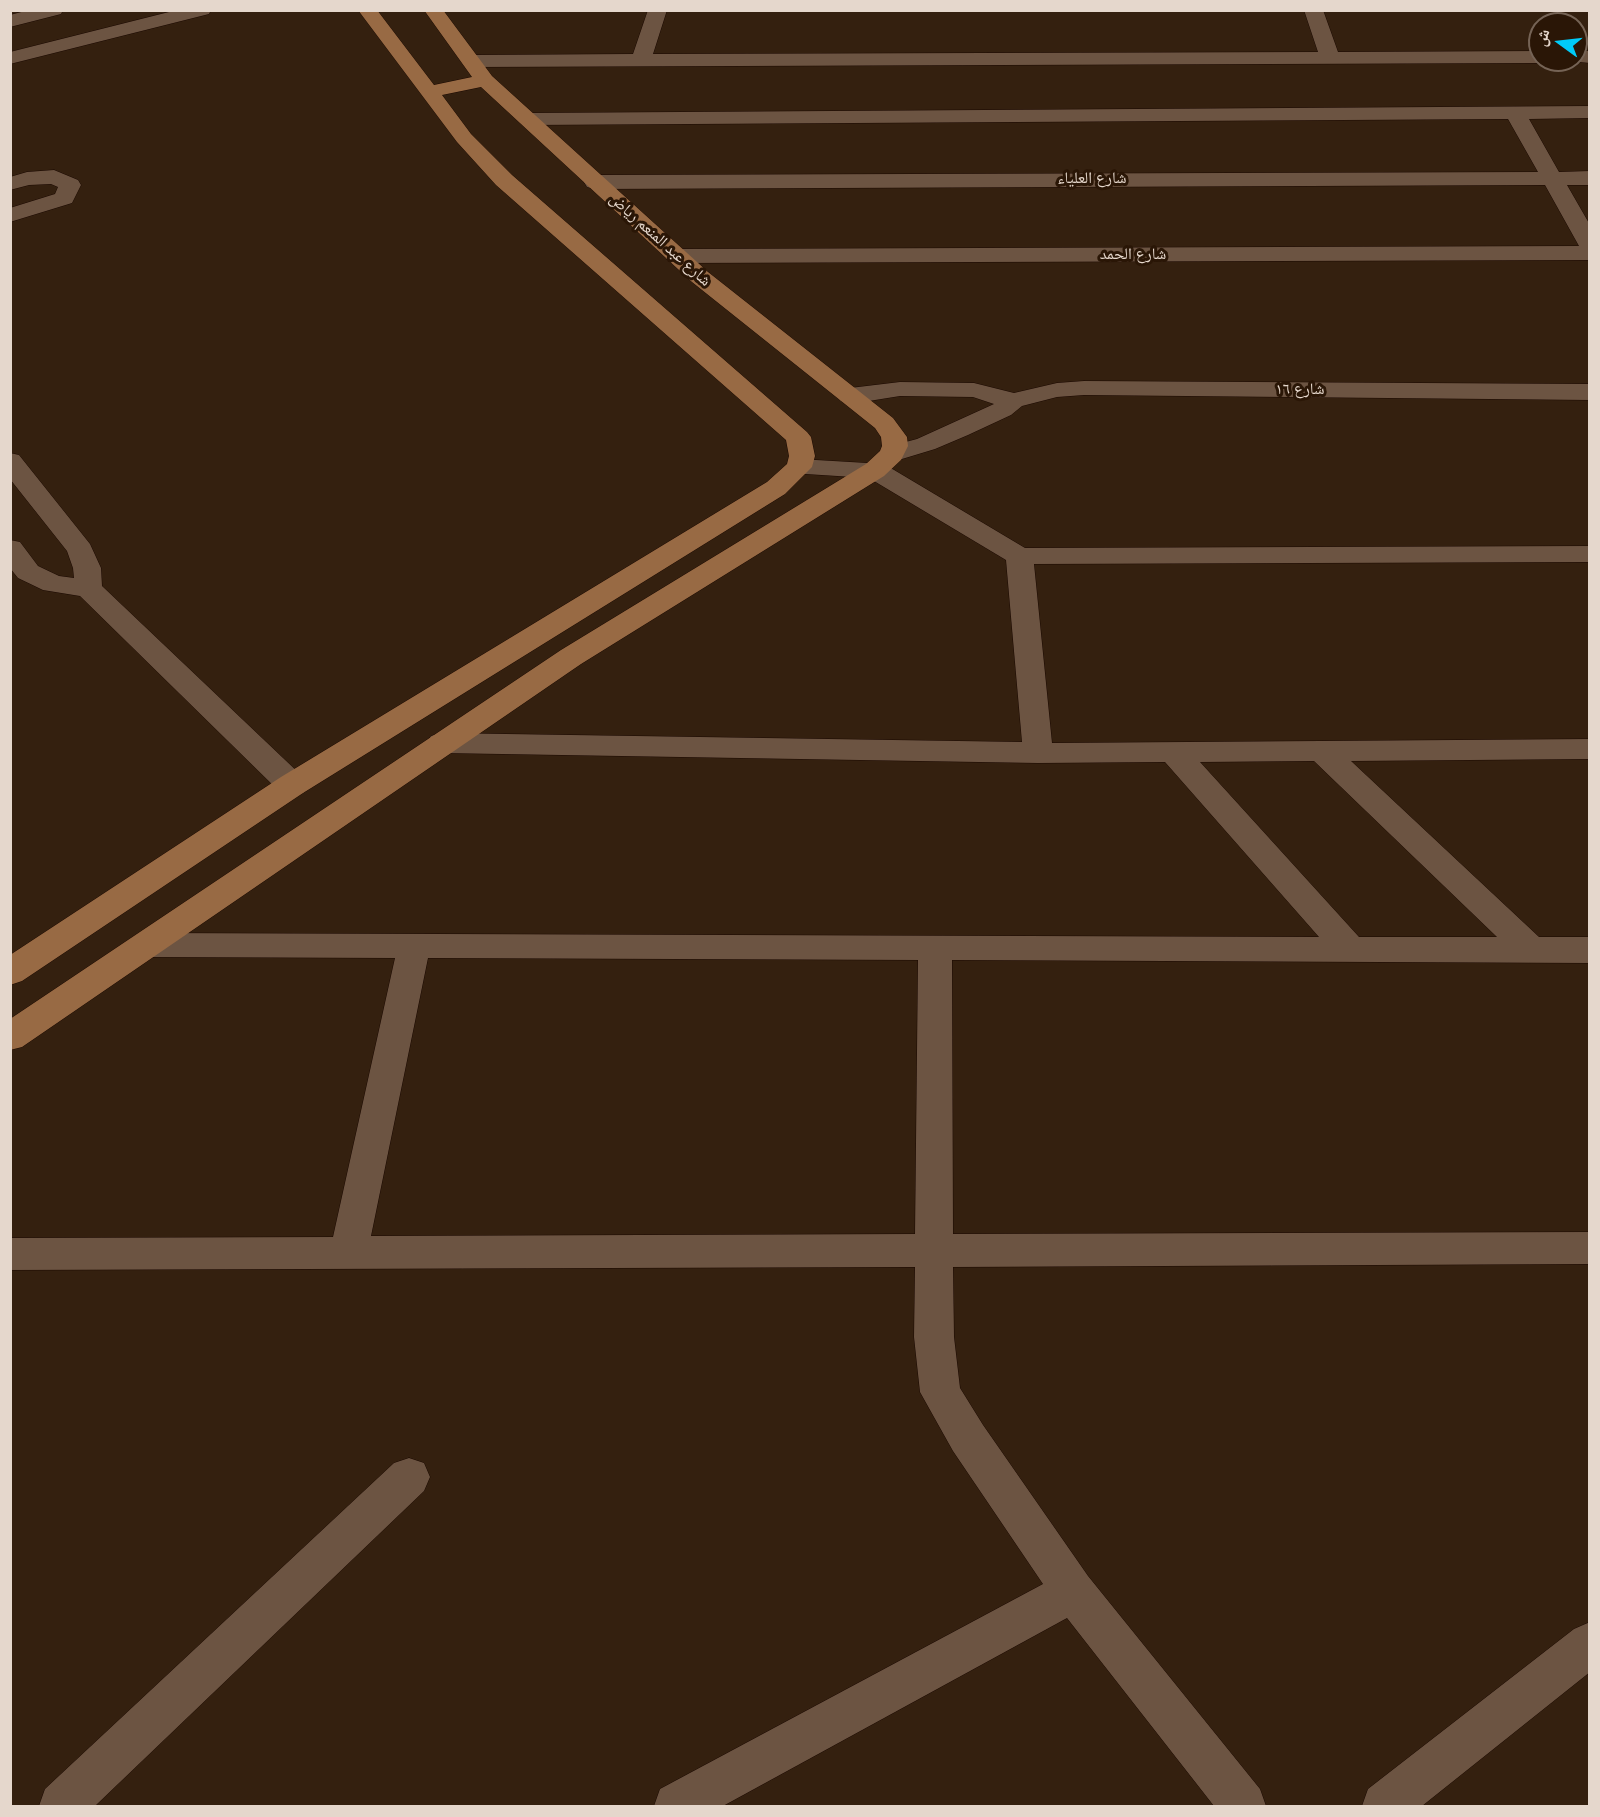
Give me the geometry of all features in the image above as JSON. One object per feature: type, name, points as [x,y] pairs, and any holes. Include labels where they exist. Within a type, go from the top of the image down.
[{"type":"main road","points":[[10,972],[292,785],[776,488],[799,467],[802,456],[798,437],[504,180],[464,138],[367,10]]},
{"type":"main road","name":"شارع عبد المنعم رياض","points":[[433,10],[486,80],[594,182],[676,256],[890,429],[895,446],[884,462]]},
{"type":"main road","points":[[428,92],[486,80]]},
{"type":"main road","points":[[10,1037],[571,657],[884,462]]},
{"type":"street","points":[[10,21],[54,10]]},
{"type":"street","points":[[10,58],[202,10]]},
{"type":"street","points":[[642,60],[658,10]]},
{"type":"street","points":[[1313,10],[1330,58]]},
{"type":"street","points":[[472,61],[1528,57]]},
{"type":"street","points":[[1515,112],[1590,246]]},
{"type":"street","points":[[528,119],[1590,112]]},
{"type":"street","points":[[10,184],[27,179],[54,177],[70,185],[64,198],[10,215]]},
{"type":"street","name":"شارع العلياء","points":[[594,182],[1590,178]]},
{"type":"street","name":"شارع الحمد","points":[[676,256],[1590,253]]},
{"type":"street","name":"شارع ١٦","points":[[884,462],[1002,410],[1013,401],[1057,390],[1084,388],[1590,392]]},
{"type":"street","name":"شارع ١٦","points":[[850,396],[900,389],[974,390],[1013,401]]},
{"type":"street","points":[[10,461],[80,550],[87,568],[88,588]]},
{"type":"street","points":[[799,467],[884,462],[1019,556],[1590,554]]},
{"type":"street","points":[[10,548],[28,572],[53,584],[88,588],[292,785]]},
{"type":"street","points":[[1019,556],[1038,753]]},
{"type":"street","points":[[442,743],[1038,753],[1590,749]]},
{"type":"street","points":[[1173,752],[1351,950]]},
{"type":"street","points":[[1322,752],[1531,950]]},
{"type":"street","points":[[147,945],[1590,950]]},
{"type":"street","points":[[349,1252],[414,947]]},
{"type":"street","points":[[935,949],[934,1337],[940,1392],[968,1438],[1073,1591],[1243,1806]]},
{"type":"street","points":[[10,1254],[1590,1248]]},
{"type":"street","points":[[62,1806],[409,1477]]},
{"type":"street","points":[[677,1806],[1073,1591]]},
{"type":"street","points":[[1385,1806],[1590,1644]]}]
